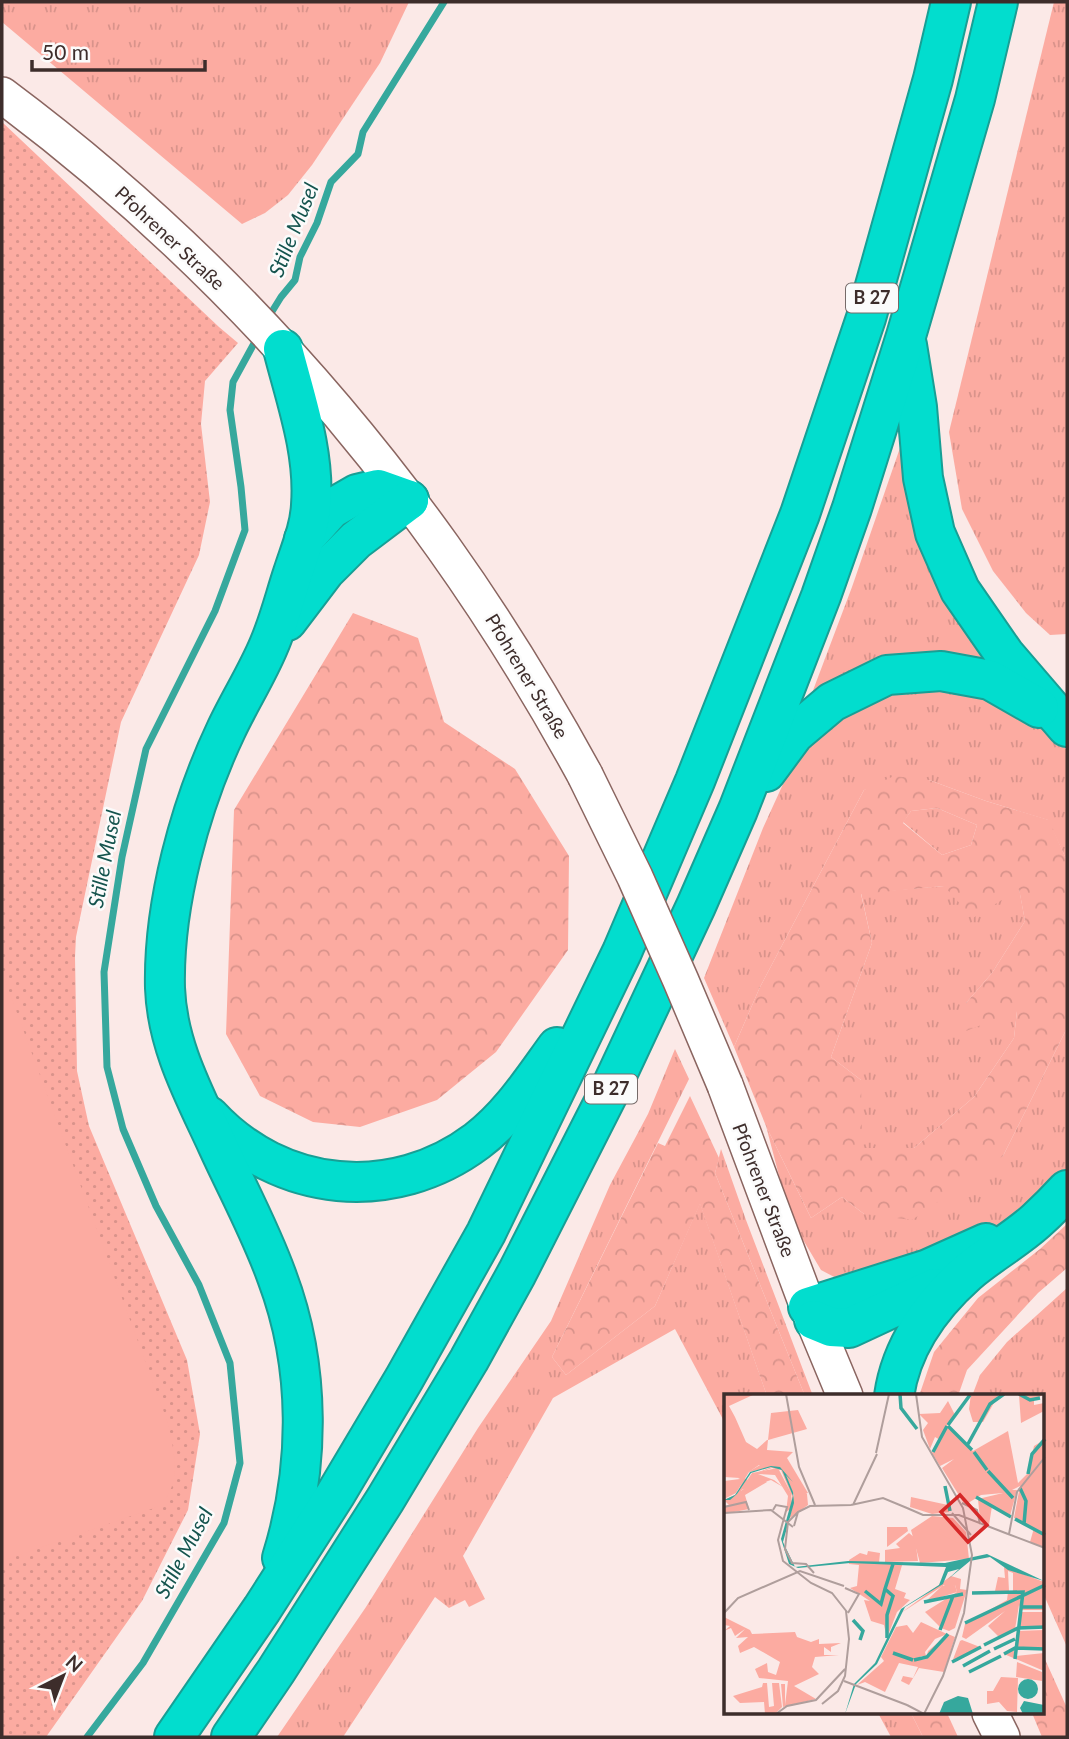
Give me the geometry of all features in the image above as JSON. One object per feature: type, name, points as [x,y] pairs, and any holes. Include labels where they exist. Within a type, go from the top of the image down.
[{"type":"highway","name":"B 27","points":[[174,1737],[262,1609],[335,1495],[404,1379],[486,1233],[622,952],[695,781],[800,514],[866,318],[933,79],[951,2]]},
{"type":"highway","name":"B 27","points":[[231,1737],[385,1500],[469,1360],[517,1273],[653,1002],[738,810],[852,508],[906,336],[975,99],[998,2]]},
{"type":"highway","points":[[906,336],[917,407],[923,478],[935,533],[960,590],[1005,655],[1067,727]]},
{"type":"highway","points":[[262,1609],[288,1539],[298,1490],[303,1428],[297,1354],[282,1293],[265,1245],[190,1087],[176,1051],[165,990],[166,947],[172,902],[202,789],[225,732],[269,645],[304,539],[311,506],[304,427],[283,349]]},
{"type":"highway","points":[[304,539],[331,509],[357,494],[379,489],[409,500]]},
{"type":"highway","points":[[269,645],[325,572],[356,540],[409,500]]},
{"type":"highway","points":[[738,810],[794,734],[832,702],[887,675],[941,671],[990,680],[1026,699],[1067,727]]},
{"type":"highway","points":[[198,1104],[224,1130],[254,1152],[297,1172],[341,1182],[364,1183],[415,1173],[459,1153],[509,1110],[560,1044],[622,952]]},
{"type":"highway","points":[[894,1394],[907,1349],[931,1312],[967,1273],[1036,1221],[1067,1191]]},
{"type":"highway","points":[[811,1313],[928,1269],[1036,1221]]},
{"type":"highway","points":[[811,1313],[831,1327],[849,1328],[967,1273]]},
{"type":"main road","name":"Pfohrener Straße","points":[[2,95],[104,177],[222,285],[283,349],[409,500],[515,654],[585,775],[635,877],[725,1085],[844,1394]]},
{"type":"main road","points":[[990,1714],[1002,1737]]},
{"type":"green space","points":[[2,2],[409,2],[380,63],[312,165],[288,195],[265,213],[242,224],[2,22]]},
{"type":"green space","points":[[1054,2],[1067,2],[1067,634],[1050,635],[1026,613],[993,571],[962,509],[949,432]]},
{"type":"green space","points":[[2,122],[238,343],[205,381],[201,424],[210,502],[199,555],[121,722],[76,937],[75,957],[77,1071],[89,1126],[187,1360],[200,1434],[188,1510],[142,1601],[46,1737],[2,1737]]},
{"type":"green space","points":[[902,442],[1006,669],[809,701],[852,587]]},
{"type":"green space","points":[[353,613],[418,638],[444,722],[515,769],[569,856],[568,950],[496,1052],[437,1100],[360,1127],[313,1122],[260,1096],[226,1034],[234,810]]},
{"type":"green space","points":[[951,684],[1027,714],[1067,750],[1067,861],[1048,820],[929,780],[864,790],[760,987],[734,1047],[704,978],[763,828],[802,745],[875,691]]},
{"type":"green space","points":[[894,776],[929,780],[1049,820],[1067,861],[1067,1028],[1003,1156],[912,1220],[864,1214],[842,1197],[811,1218],[766,1126],[734,1047],[760,987],[864,790]],"holes":[[[937,808],[977,825],[971,845],[942,855],[903,823],[911,811]],[[944,886],[973,918],[1019,889],[1025,921],[992,973],[966,1003],[966,1031],[1017,1011],[1014,1038],[974,1097],[914,1148],[862,1148],[861,1080],[831,1057],[872,943],[861,894]]]},
{"type":"green space","points":[[937,808],[977,825],[971,845],[942,855],[903,822],[911,811]]},
{"type":"green space","points":[[944,886],[1019,888],[1025,921],[992,973],[966,1003],[1017,1011],[1014,1038],[974,1097],[914,1148],[861,1148],[861,1080],[831,1057],[872,943],[861,893]]},
{"type":"green space","points":[[2,972],[168,1423],[175,1466],[172,1487],[160,1506],[2,1561]]},
{"type":"green space","points":[[1067,1028],[1067,1173],[990,1234],[838,1279],[821,1270],[788,1210],[766,1126],[811,1218],[842,1197],[864,1214],[1003,1156]]},
{"type":"green space","points":[[675,1049],[689,1079],[552,1357],[566,1375],[655,1306],[700,1203],[766,1394],[724,1394],[724,1421],[675,1329],[553,1398],[463,1556],[485,1599],[469,1607],[465,1600],[449,1608],[435,1597],[343,1737],[277,1737],[366,1607],[478,1428],[551,1321],[610,1185],[648,1114]]},
{"type":"green space","points":[[690,1096],[719,1158],[715,1173],[804,1394],[766,1394],[700,1204],[655,1306],[566,1375],[552,1357],[658,1143],[665,1146]]},
{"type":"green space","points":[[721,1149],[812,1394],[804,1394],[715,1173]]},
{"type":"green space","points":[[1067,1224],[1067,1268],[1038,1293],[967,1370],[959,1394],[920,1394],[934,1352],[978,1298]]},
{"type":"green space","points":[[1067,1288],[1067,1647],[1044,1595],[1044,1394],[973,1394],[980,1375],[1007,1342]]},
{"type":"green space","points":[[1044,1657],[1067,1708],[1067,1737],[1042,1737],[1032,1714],[1044,1714]]},
{"type":"green space","points":[[879,1714],[912,1714],[923,1737],[891,1737]]},
{"type":"green space","points":[[912,1714],[947,1714],[958,1737],[923,1737]]},
{"type":"waterway","name":"Stille Musel","points":[[268,318],[295,280],[300,257],[317,223],[331,182],[358,154],[363,132],[444,2]]},
{"type":"waterway","name":"Stille Musel","points":[[87,1737],[143,1663],[224,1523],[240,1463],[230,1363],[199,1285],[156,1206],[123,1129],[107,1067],[104,972],[122,857],[146,749],[215,611],[245,530],[230,410],[233,382],[257,338]]}]
